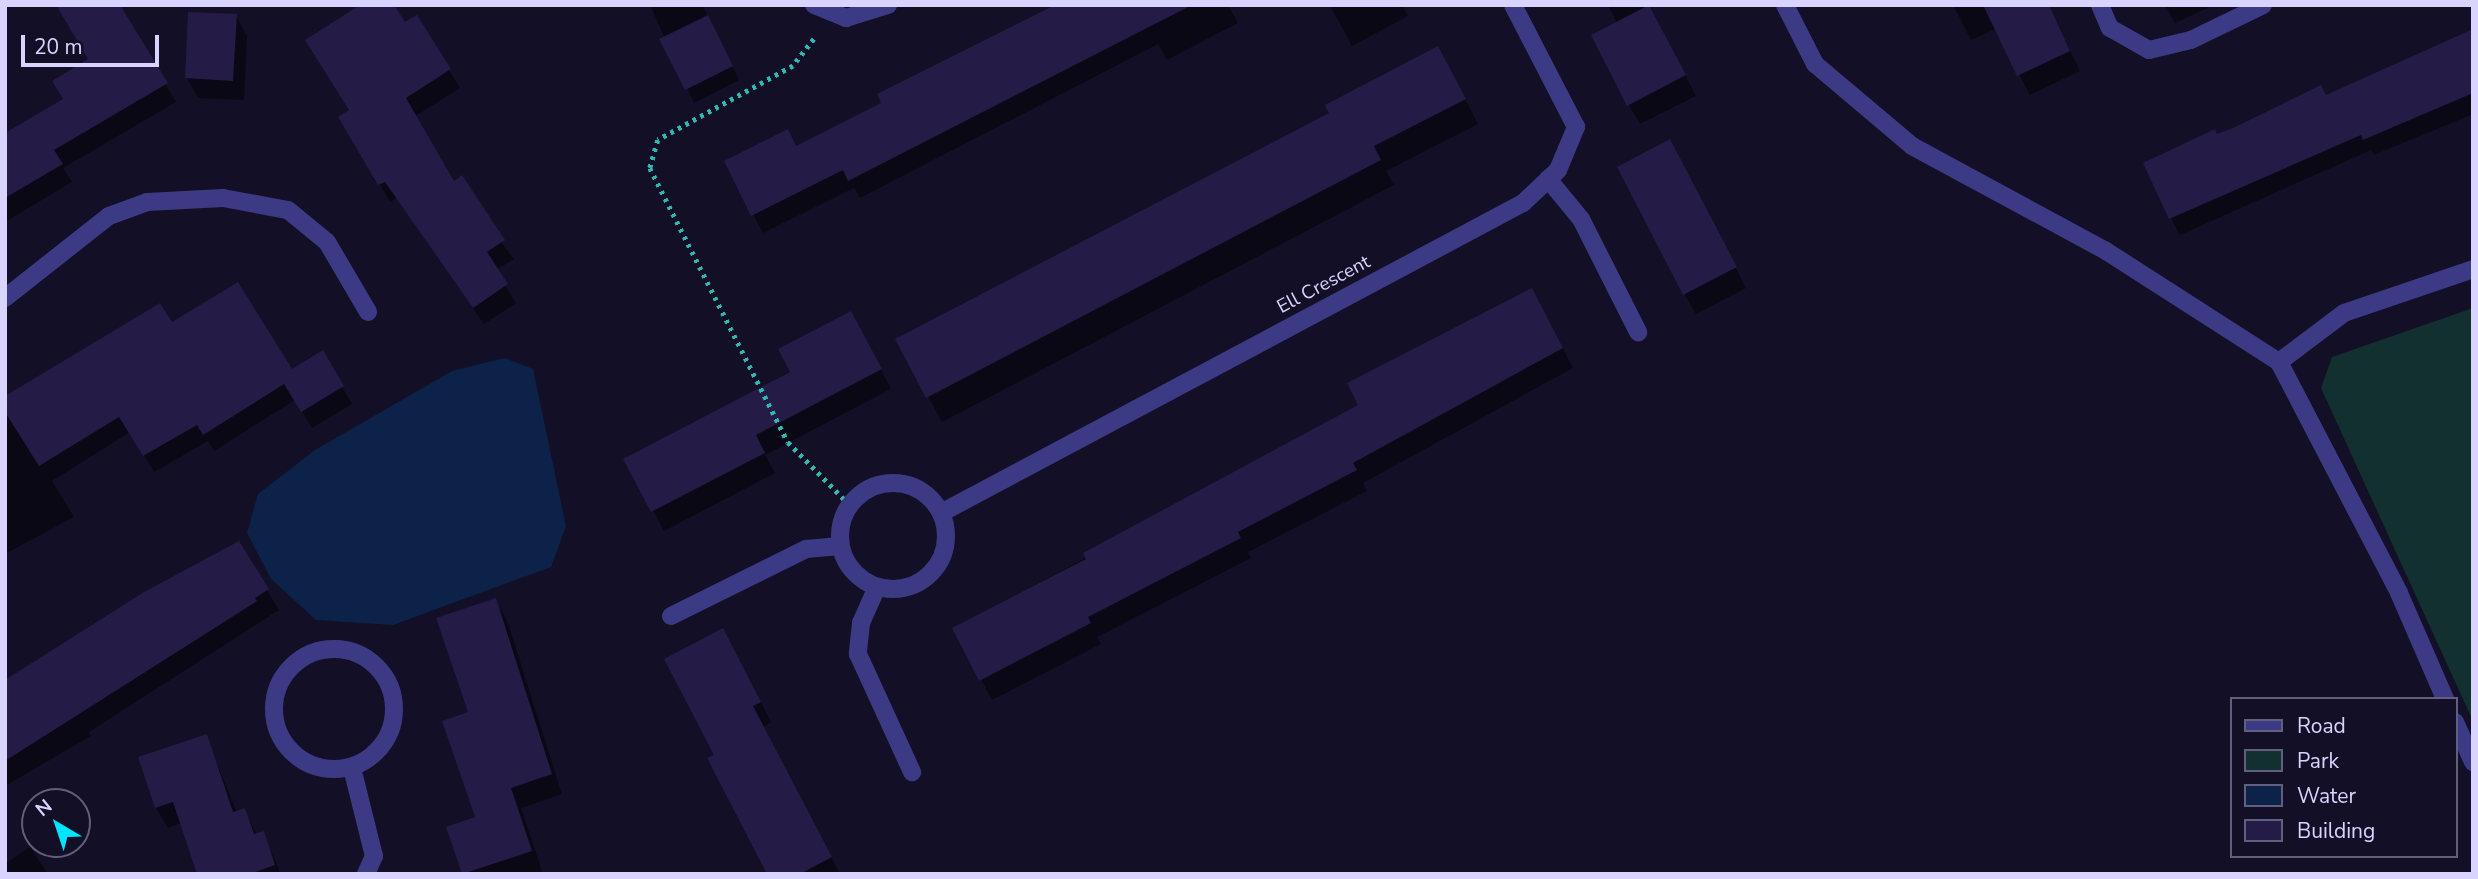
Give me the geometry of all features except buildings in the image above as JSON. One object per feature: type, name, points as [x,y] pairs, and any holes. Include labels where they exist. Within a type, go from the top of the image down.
[{"type":"street","points":[[814,5],[832,16],[861,17],[888,5]]},
{"type":"street","name":"Ell Crescent","points":[[941,513],[1523,203],[1558,170],[1576,127],[1513,5]]},
{"type":"street","points":[[1785,5],[1815,64],[1912,146],[2106,251],[2279,362],[2399,593],[2444,697]]},
{"type":"street","points":[[2100,5],[2110,27],[2149,50],[2191,40],[2263,5]]},
{"type":"street","points":[[1548,178],[1581,219],[1638,332]]},
{"type":"street","points":[[5,299],[109,216],[147,202],[223,198],[288,210],[327,242],[368,312]]},
{"type":"street","points":[[2279,362],[2344,313],[2473,269]]},
{"type":"street","points":[[897,483],[915,487],[941,513],[946,545],[930,575],[900,590],[877,587],[852,572],[840,545],[841,521],[849,504],[879,484],[897,483]]},
{"type":"street","points":[[671,616],[806,549],[840,545]]},
{"type":"street","points":[[877,587],[861,623],[858,654],[912,772]]},
{"type":"street","points":[[347,650],[375,664],[392,691],[393,723],[379,751],[352,768],[320,769],[292,754],[275,728],[273,696],[288,667],[316,651],[347,650]]},
{"type":"street","points":[[2457,726],[2473,762]]},
{"type":"street","points":[[352,768],[374,856],[366,874]]},
{"type":"path","points":[[832,16],[793,66],[658,140],[650,168],[788,442],[849,504]]},
{"type":"green space","points":[[2473,308],[2473,721],[2321,388],[2332,357]]},
{"type":"water","points":[[505,358],[533,369],[566,526],[551,567],[393,625],[316,620],[271,579],[247,533],[258,494],[315,450],[452,371]]}]
